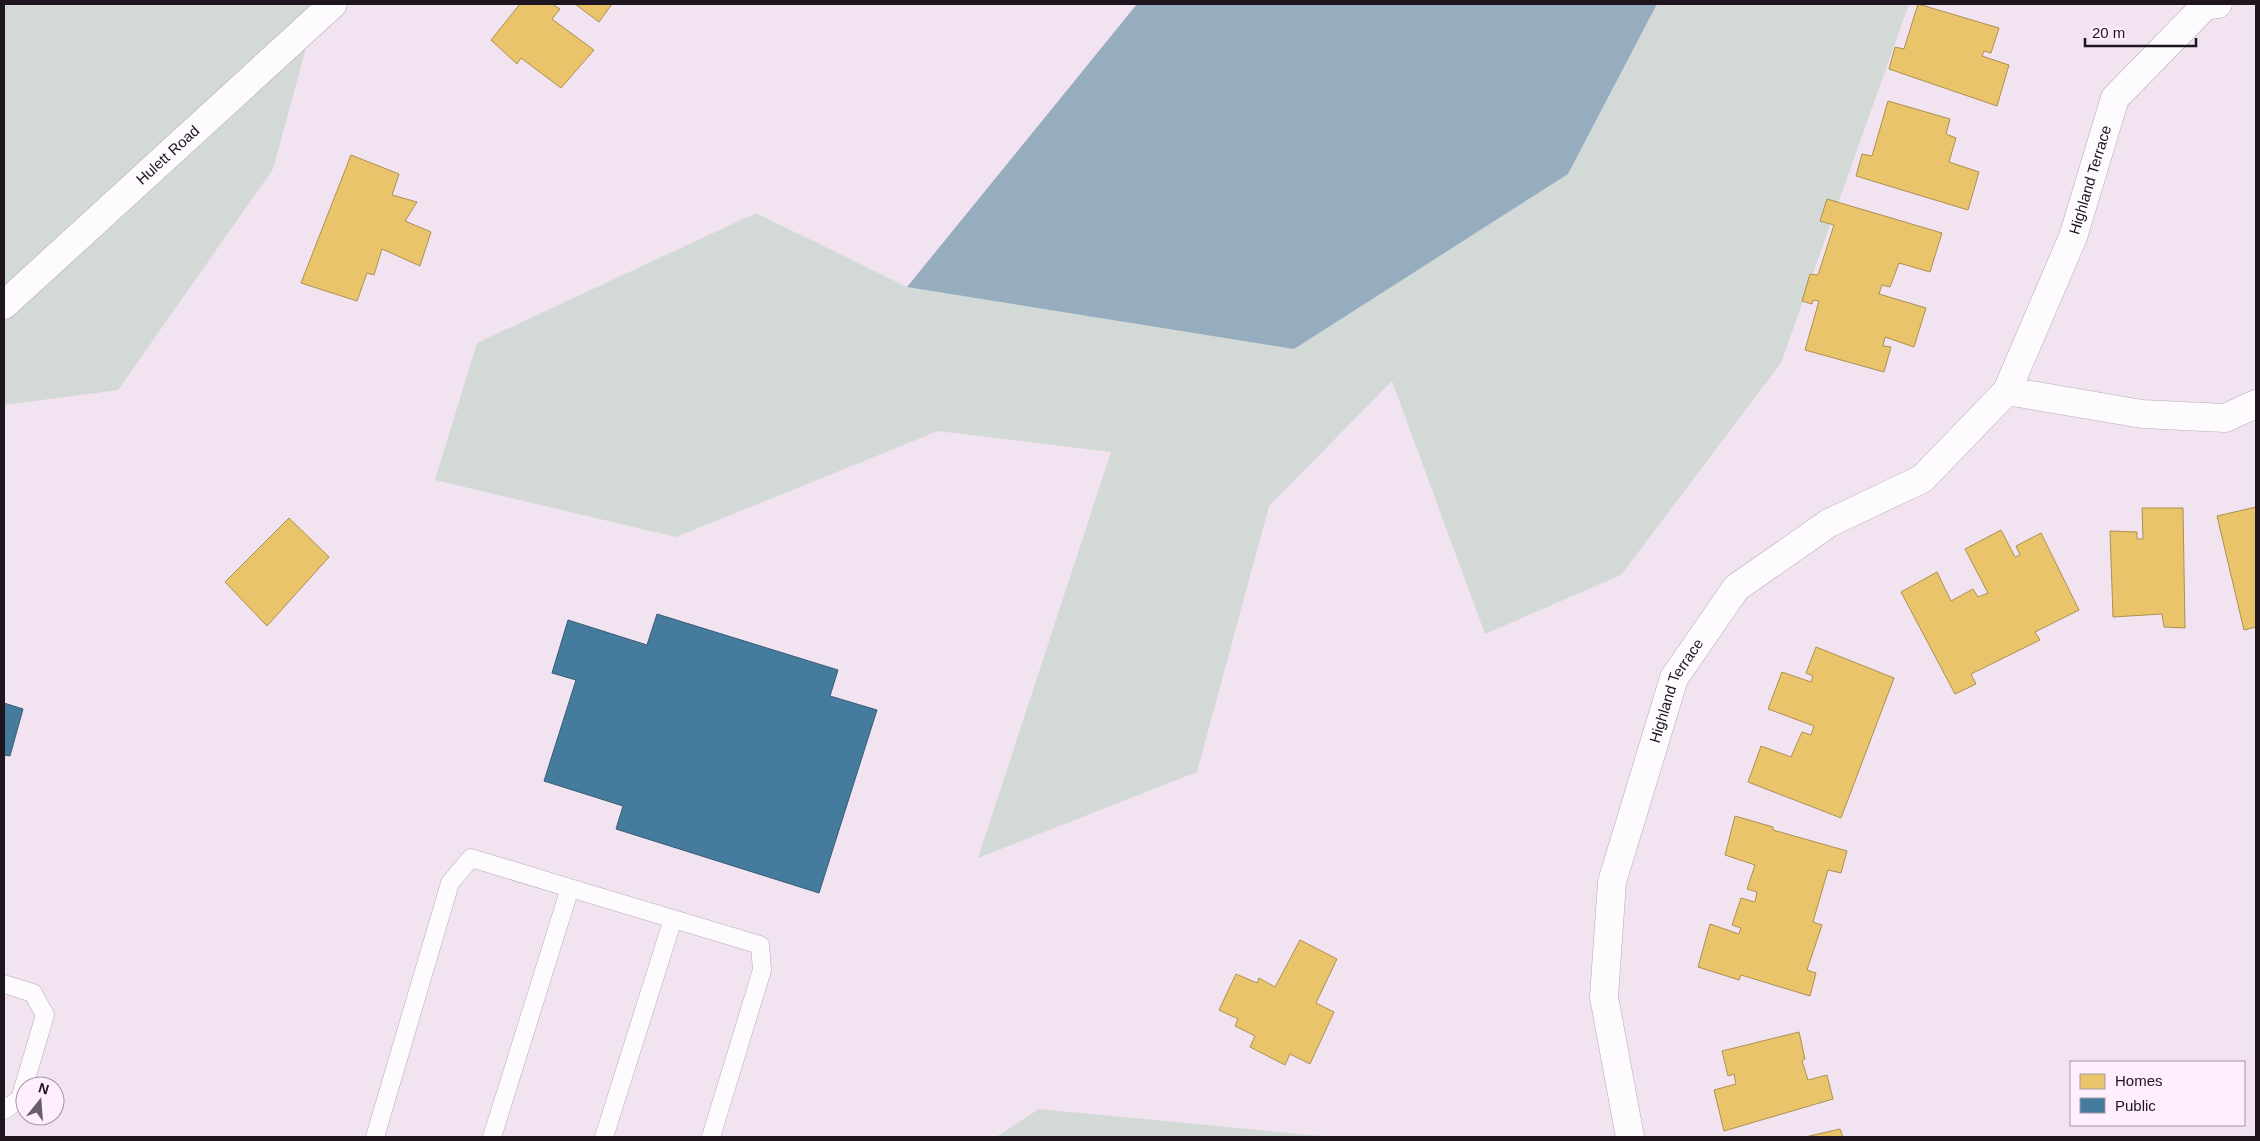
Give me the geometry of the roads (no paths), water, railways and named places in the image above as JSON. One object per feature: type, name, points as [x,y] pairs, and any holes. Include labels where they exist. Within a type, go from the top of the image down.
[{"type":"street","name":"Hulett Road","points":[[4,305],[333,4]]},
{"type":"street","name":"Highland Terrace","points":[[1630,1137],[1604,997],[1612,882],[1674,678],[1736,588],[1829,522],[1922,479],[2007,391],[2073,237],[2115,98],[2205,6],[2218,4]]},
{"type":"street","points":[[2007,391],[2142,414],[2225,418],[2256,404]]},
{"type":"lane","points":[[375,1137],[450,883],[471,858],[760,945],[762,970],[711,1137]]},
{"type":"lane","points":[[492,1137],[570,888]]},
{"type":"lane","points":[[604,1137],[673,919]]},
{"type":"lane","points":[[4,984],[33,993],[45,1015],[20,1099],[4,1110]]},
{"type":"water","points":[[1137,4],[1657,4],[1568,174],[1294,349],[907,287]]}]
